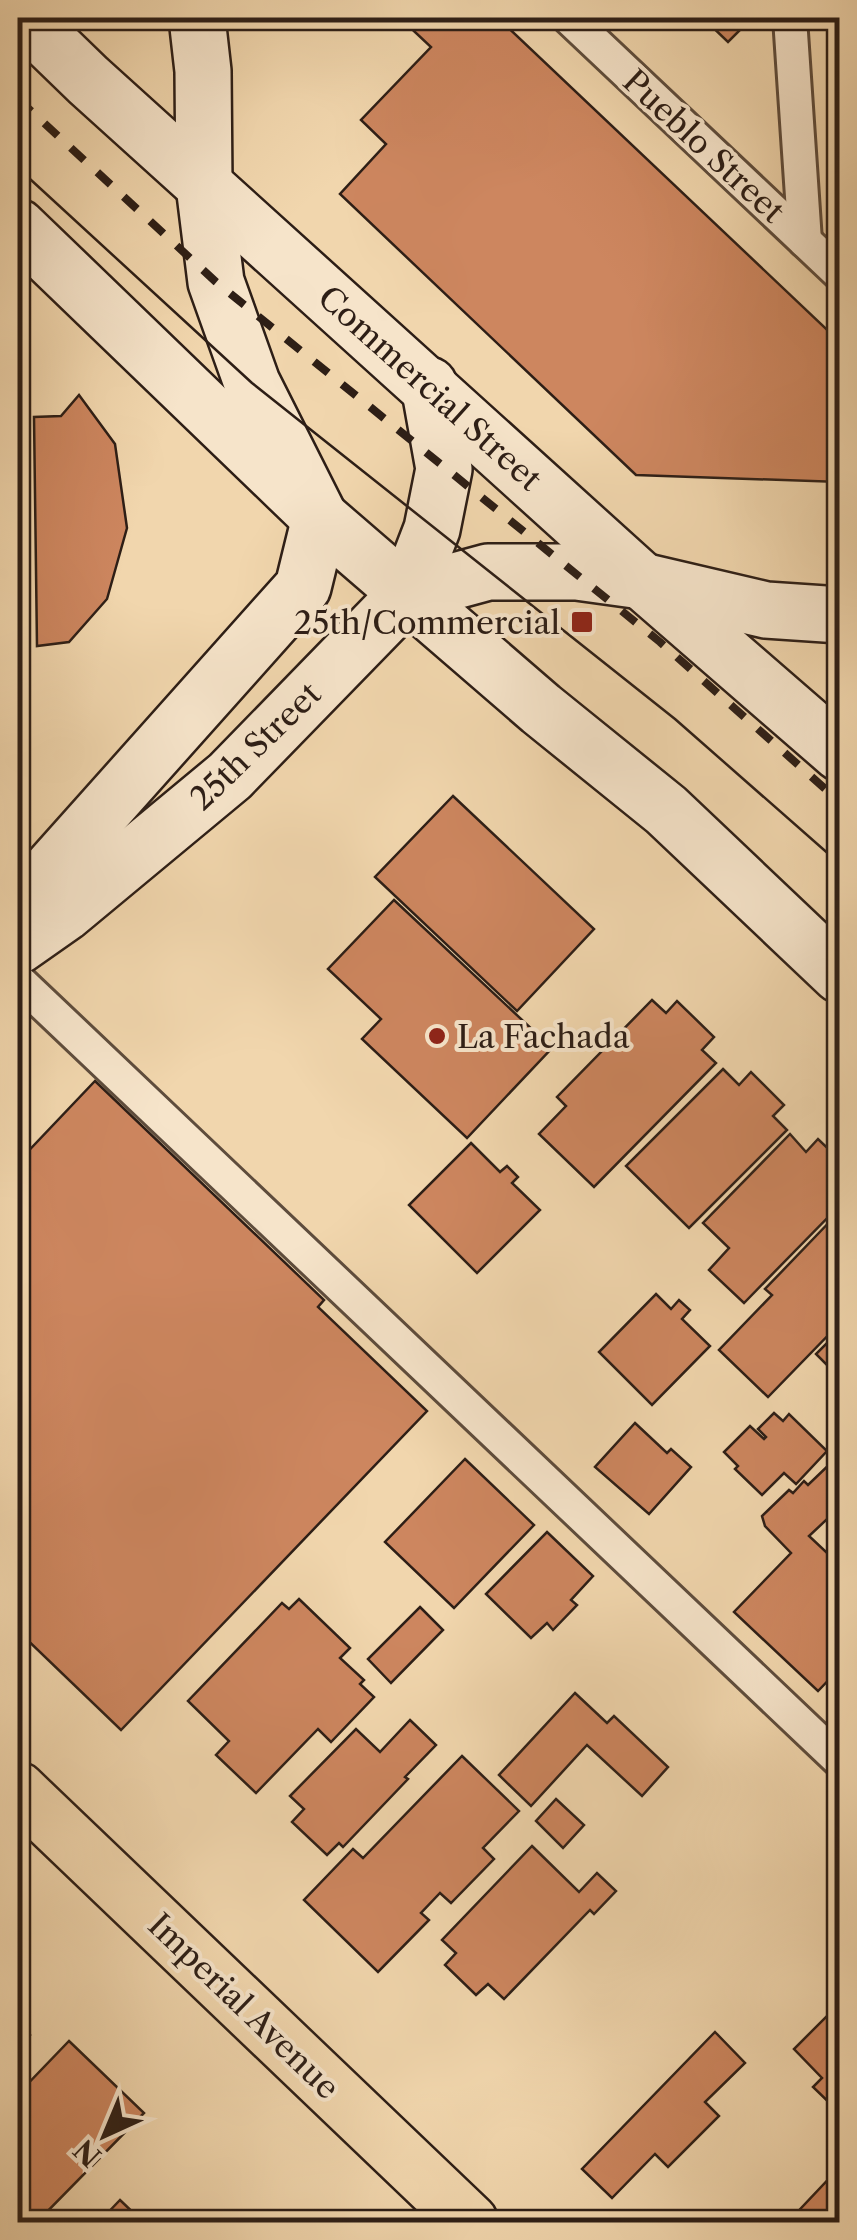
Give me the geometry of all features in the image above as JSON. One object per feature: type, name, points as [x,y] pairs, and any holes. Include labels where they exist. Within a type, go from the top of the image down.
[{"type":"main road","name":"Commercial Street","points":[[24,18],[642,581],[840,753]]},
{"type":"main road","points":[[197,18],[203,71],[204,185],[216,282],[252,383],[320,518]]},
{"type":"main road","points":[[18,227],[320,518],[666,810],[840,974]]},
{"type":"main road","name":"25th Street","points":[[18,946],[65,913],[230,776],[407,594],[432,529],[444,469],[429,385]]},
{"type":"main road","name":"25th Street","points":[[18,922],[37,885],[303,587],[320,518]]},
{"type":"main road","points":[[407,594],[488,572],[576,572],[642,581],[766,610],[840,614]]},
{"type":"main road","name":"Imperial Avenue","points":[[18,1790],[470,2222]]},
{"type":"lane","name":"Pueblo Street","points":[[569,18],[840,274]]},
{"type":"lane","points":[[790,18],[805,240]]},
{"type":"lane","points":[[18,980],[840,1761]]},
{"type":"building","points":[[400,18],[498,18],[840,342],[840,482],[636,475],[340,194],[386,144],[361,120],[431,47]]},
{"type":"building","points":[[703,18],[752,18],[728,42]]},
{"type":"building","points":[[79,395],[115,444],[127,528],[107,599],[69,642],[37,646],[34,417],[61,416]]},
{"type":"building","points":[[453,796],[594,929],[517,1011],[375,877]]},
{"type":"building","points":[[394,900],[552,1048],[467,1138],[362,1039],[381,1019],[328,969]]},
{"type":"building","points":[[652,1000],[666,1013],[677,1001],[714,1037],[702,1050],[716,1063],[594,1187],[539,1134],[566,1106],[557,1097]]},
{"type":"building","points":[[723,1069],[739,1085],[751,1072],[784,1105],[773,1116],[787,1130],[689,1228],[626,1166]]},
{"type":"building","points":[[95,1081],[324,1300],[318,1307],[427,1411],[121,1730],[18,1631],[18,1162]]},
{"type":"building","points":[[790,1134],[806,1152],[818,1139],[840,1160],[840,1173],[834,1179],[840,1184],[840,1205],[744,1303],[709,1270],[729,1248],[703,1223]]},
{"type":"building","points":[[471,1143],[500,1172],[507,1166],[518,1177],[512,1183],[540,1210],[477,1273],[409,1205]]},
{"type":"building","points":[[840,1211],[840,1323],[768,1397],[719,1350],[772,1295],[765,1289]]},
{"type":"building","points":[[656,1294],[671,1309],[679,1300],[690,1310],[682,1319],[710,1346],[652,1405],[599,1352]]},
{"type":"building","points":[[840,1330],[840,1386],[831,1379],[836,1374],[816,1354]]},
{"type":"building","points":[[774,1413],[783,1421],[789,1414],[827,1451],[796,1484],[784,1473],[762,1495],[735,1469],[738,1466],[724,1452],[750,1426],[764,1439],[758,1429]]},
{"type":"building","points":[[635,1423],[667,1453],[671,1449],[691,1467],[649,1514],[595,1467]]},
{"type":"building","points":[[465,1459],[534,1525],[454,1608],[385,1542]]},
{"type":"building","points":[[834,1460],[840,1465],[840,1507],[809,1536],[840,1565],[840,1668],[818,1691],[734,1612],[791,1553],[765,1526],[762,1516],[789,1490],[793,1493],[804,1481],[808,1485]]},
{"type":"building","points":[[547,1532],[593,1576],[571,1600],[577,1605],[553,1630],[547,1623],[531,1638],[486,1594]]},
{"type":"building","points":[[299,1599],[350,1648],[340,1658],[364,1680],[360,1684],[374,1697],[331,1742],[318,1729],[256,1793],[216,1755],[229,1741],[188,1701],[282,1603],[289,1609]]},
{"type":"building","points":[[420,1607],[443,1630],[391,1683],[368,1659]]},
{"type":"building","points":[[575,1693],[607,1723],[614,1716],[668,1767],[642,1796],[587,1745],[531,1806],[499,1775]]},
{"type":"building","points":[[410,1720],[436,1745],[343,1847],[339,1843],[327,1855],[292,1822],[304,1809],[290,1796],[356,1729],[380,1752]]},
{"type":"building","points":[[462,1756],[519,1811],[483,1848],[494,1859],[451,1903],[440,1893],[421,1913],[429,1920],[378,1972],[304,1900],[353,1849],[363,1858]]},
{"type":"building","points":[[556,1799],[584,1825],[563,1848],[536,1821]]},
{"type":"building","points":[[532,1846],[579,1892],[597,1873],[616,1891],[594,1914],[590,1910],[504,1999],[488,1984],[476,1995],[445,1965],[456,1953],[442,1940]]},
{"type":"building","points":[[840,2003],[840,2113],[813,2087],[822,2078],[794,2049]]},
{"type":"building","points":[[18,2023],[30,2035],[18,2048]]},
{"type":"building","points":[[715,2032],[745,2063],[705,2102],[719,2116],[668,2167],[655,2154],[612,2198],[582,2169]]},
{"type":"building","points":[[69,2041],[144,2113],[37,2222],[18,2222],[18,2094]]},
{"type":"building","points":[[840,2167],[840,2222],[788,2222]]},
{"type":"building","points":[[120,2200],[143,2222],[99,2222]]},
{"type":"tram line","points":[[18,168],[252,383],[675,719],[840,864]]},
{"type":"railway","points":[[18,99],[216,282],[660,642],[840,802]]},
{"type":"place","name":"25th/Commercial","points":[[582,622]]},
{"type":"place","name":"La Fachada","points":[[437,1036]]}]
